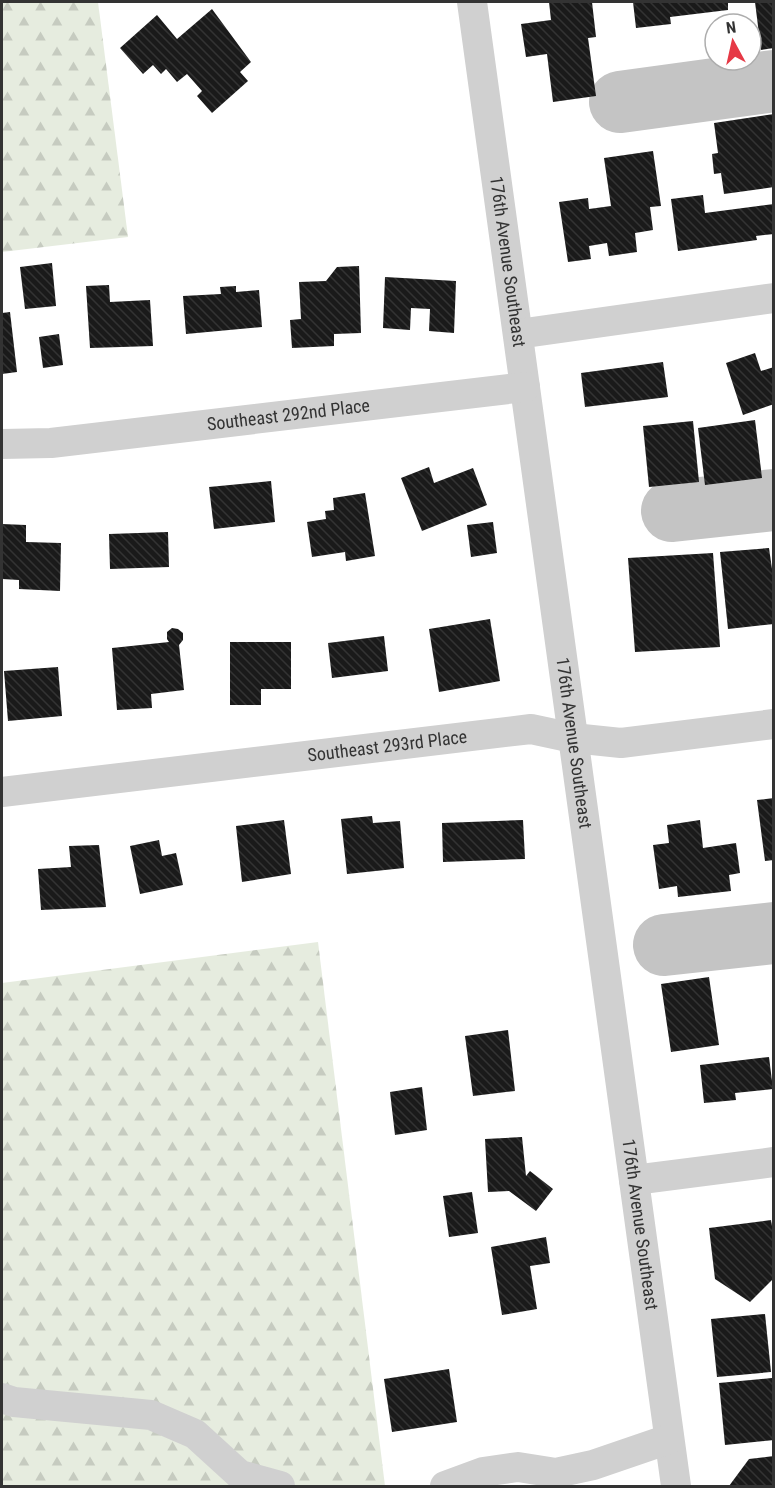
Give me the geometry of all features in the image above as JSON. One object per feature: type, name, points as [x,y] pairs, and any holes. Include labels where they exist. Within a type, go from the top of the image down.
[{"type":"street","name":"176th Avenue Southeast","points":[[472,2],[676,1486]]},
{"type":"street","points":[[518,334],[774,298]]},
{"type":"street","name":"Southeast 292nd Place","points":[[2,444],[51,443],[525,387]]},
{"type":"street","name":"Southeast 293rd Place","points":[[2,792],[531,729],[573,738],[621,743],[774,724]]},
{"type":"street","points":[[634,1180],[774,1162]]},
{"type":"street","points":[[2,1398],[14,1402],[151,1415],[195,1434],[240,1475],[280,1486]]},
{"type":"street","points":[[445,1486],[483,1472],[518,1467],[556,1473],[593,1465],[669,1439]]},
{"type":"green space","points":[[2,2],[98,2],[128,237],[2,252]]},
{"type":"green space","points":[[318,942],[385,1486],[2,1486],[2,983]]},
{"type":"building","points":[[549,2],[592,2],[596,37],[588,38],[596,96],[553,102],[547,54],[526,57],[521,24],[551,20]]},
{"type":"building","points":[[633,2],[728,2],[728,10],[670,17],[671,24],[636,28]]},
{"type":"building","points":[[755,2],[774,2],[774,48],[763,50],[763,12],[756,12]]},
{"type":"building","points":[[212,9],[251,62],[240,72],[248,81],[212,113],[197,96],[202,91],[187,74],[177,82],[166,69],[161,74],[153,65],[143,74],[120,48],[157,15],[177,39]]},
{"type":"building","points":[[774,114],[774,187],[724,194],[721,173],[714,174],[712,154],[718,153],[714,123]]},
{"type":"building","points":[[653,151],[661,206],[650,207],[653,230],[635,233],[637,252],[609,256],[607,243],[589,246],[591,259],[568,262],[559,202],[588,198],[589,209],[611,206],[604,158]]},
{"type":"building","points":[[703,195],[705,213],[774,204],[774,234],[756,236],[757,240],[678,251],[671,199]]},
{"type":"building","points":[[52,263],[56,306],[25,309],[20,267]]},
{"type":"building","points":[[359,266],[361,333],[334,334],[334,346],[292,348],[290,320],[301,319],[299,282],[326,281],[337,267]]},
{"type":"building","points":[[385,277],[456,281],[454,333],[429,331],[430,309],[411,308],[410,330],[383,328]]},
{"type":"building","points":[[109,285],[110,302],[150,300],[153,346],[90,348],[86,286]]},
{"type":"building","points":[[236,286],[236,292],[259,290],[262,327],[186,334],[183,296],[221,294],[220,287]]},
{"type":"building","points":[[10,312],[17,372],[2,374],[2,313]]},
{"type":"building","points":[[59,334],[63,365],[43,368],[39,337]]},
{"type":"building","points":[[755,353],[761,371],[774,367],[774,404],[743,415],[726,363]]},
{"type":"building","points":[[663,362],[668,397],[585,407],[581,373]]},
{"type":"building","points":[[755,420],[762,478],[705,485],[698,428]]},
{"type":"building","points":[[693,421],[699,482],[649,487],[643,426]]},
{"type":"building","points":[[429,467],[434,483],[473,468],[487,505],[422,531],[401,478]]},
{"type":"building","points":[[271,481],[275,522],[214,529],[209,487]]},
{"type":"building","points":[[365,493],[375,556],[346,561],[345,552],[312,557],[307,522],[326,519],[325,511],[334,510],[333,498]]},
{"type":"building","points":[[493,522],[497,553],[471,557],[467,525]]},
{"type":"building","points":[[2,524],[26,525],[26,542],[61,543],[60,591],[19,589],[19,580],[2,579]]},
{"type":"building","points":[[168,532],[169,567],[110,569],[109,534]]},
{"type":"building","points":[[769,548],[774,583],[774,624],[728,629],[720,552]]},
{"type":"building","points":[[713,553],[720,647],[635,652],[628,558]]},
{"type":"building","points":[[490,619],[500,681],[439,692],[429,629]]},
{"type":"building","points":[[172,628],[183,633],[183,640],[179,645],[184,690],[151,694],[152,708],[117,710],[112,648],[169,642],[167,632]]},
{"type":"building","points":[[384,636],[388,671],[332,678],[328,643]]},
{"type":"building","points":[[230,642],[291,642],[291,689],[261,689],[261,705],[230,705]]},
{"type":"building","points":[[58,667],[62,716],[8,721],[4,671]]},
{"type":"building","points":[[774,798],[774,860],[765,861],[757,800]]},
{"type":"building","points":[[372,816],[373,823],[400,821],[404,868],[347,874],[341,819]]},
{"type":"building","points":[[284,820],[291,874],[242,882],[236,826]]},
{"type":"building","points":[[523,820],[525,859],[443,862],[442,823]]},
{"type":"building","points":[[700,820],[703,848],[736,843],[740,873],[729,875],[731,891],[678,897],[677,886],[659,889],[653,845],[669,843],[667,825]]},
{"type":"building","points":[[159,840],[162,856],[176,853],[183,885],[140,894],[130,846]]},
{"type":"building","points":[[99,845],[106,907],[41,910],[38,869],[71,867],[69,846]]},
{"type":"building","points":[[709,977],[719,1045],[671,1052],[661,984]]},
{"type":"building","points":[[508,1030],[515,1091],[473,1096],[465,1036]]},
{"type":"building","points":[[769,1057],[773,1089],[735,1093],[736,1100],[704,1103],[700,1065]]},
{"type":"building","points":[[422,1087],[427,1130],[395,1135],[390,1092]]},
{"type":"building","points":[[522,1137],[526,1176],[530,1171],[553,1189],[536,1211],[509,1191],[488,1192],[485,1139]]},
{"type":"building","points":[[472,1192],[478,1233],[449,1237],[443,1196]]},
{"type":"building","points":[[771,1220],[774,1238],[774,1278],[750,1302],[715,1279],[709,1228]]},
{"type":"building","points":[[546,1237],[550,1263],[530,1266],[537,1309],[502,1315],[491,1247]]},
{"type":"building","points":[[765,1314],[771,1372],[717,1377],[711,1319]]},
{"type":"building","points":[[449,1369],[457,1422],[392,1432],[384,1379]]},
{"type":"building","points":[[772,1378],[774,1440],[725,1445],[719,1383]]},
{"type":"building","points":[[774,1456],[774,1486],[729,1486],[749,1459]]},
{"type":"taxiway","points":[[620,102],[774,81]]},
{"type":"taxiway","points":[[672,511],[774,500]]},
{"type":"taxiway","points":[[664,945],[774,933]]}]
